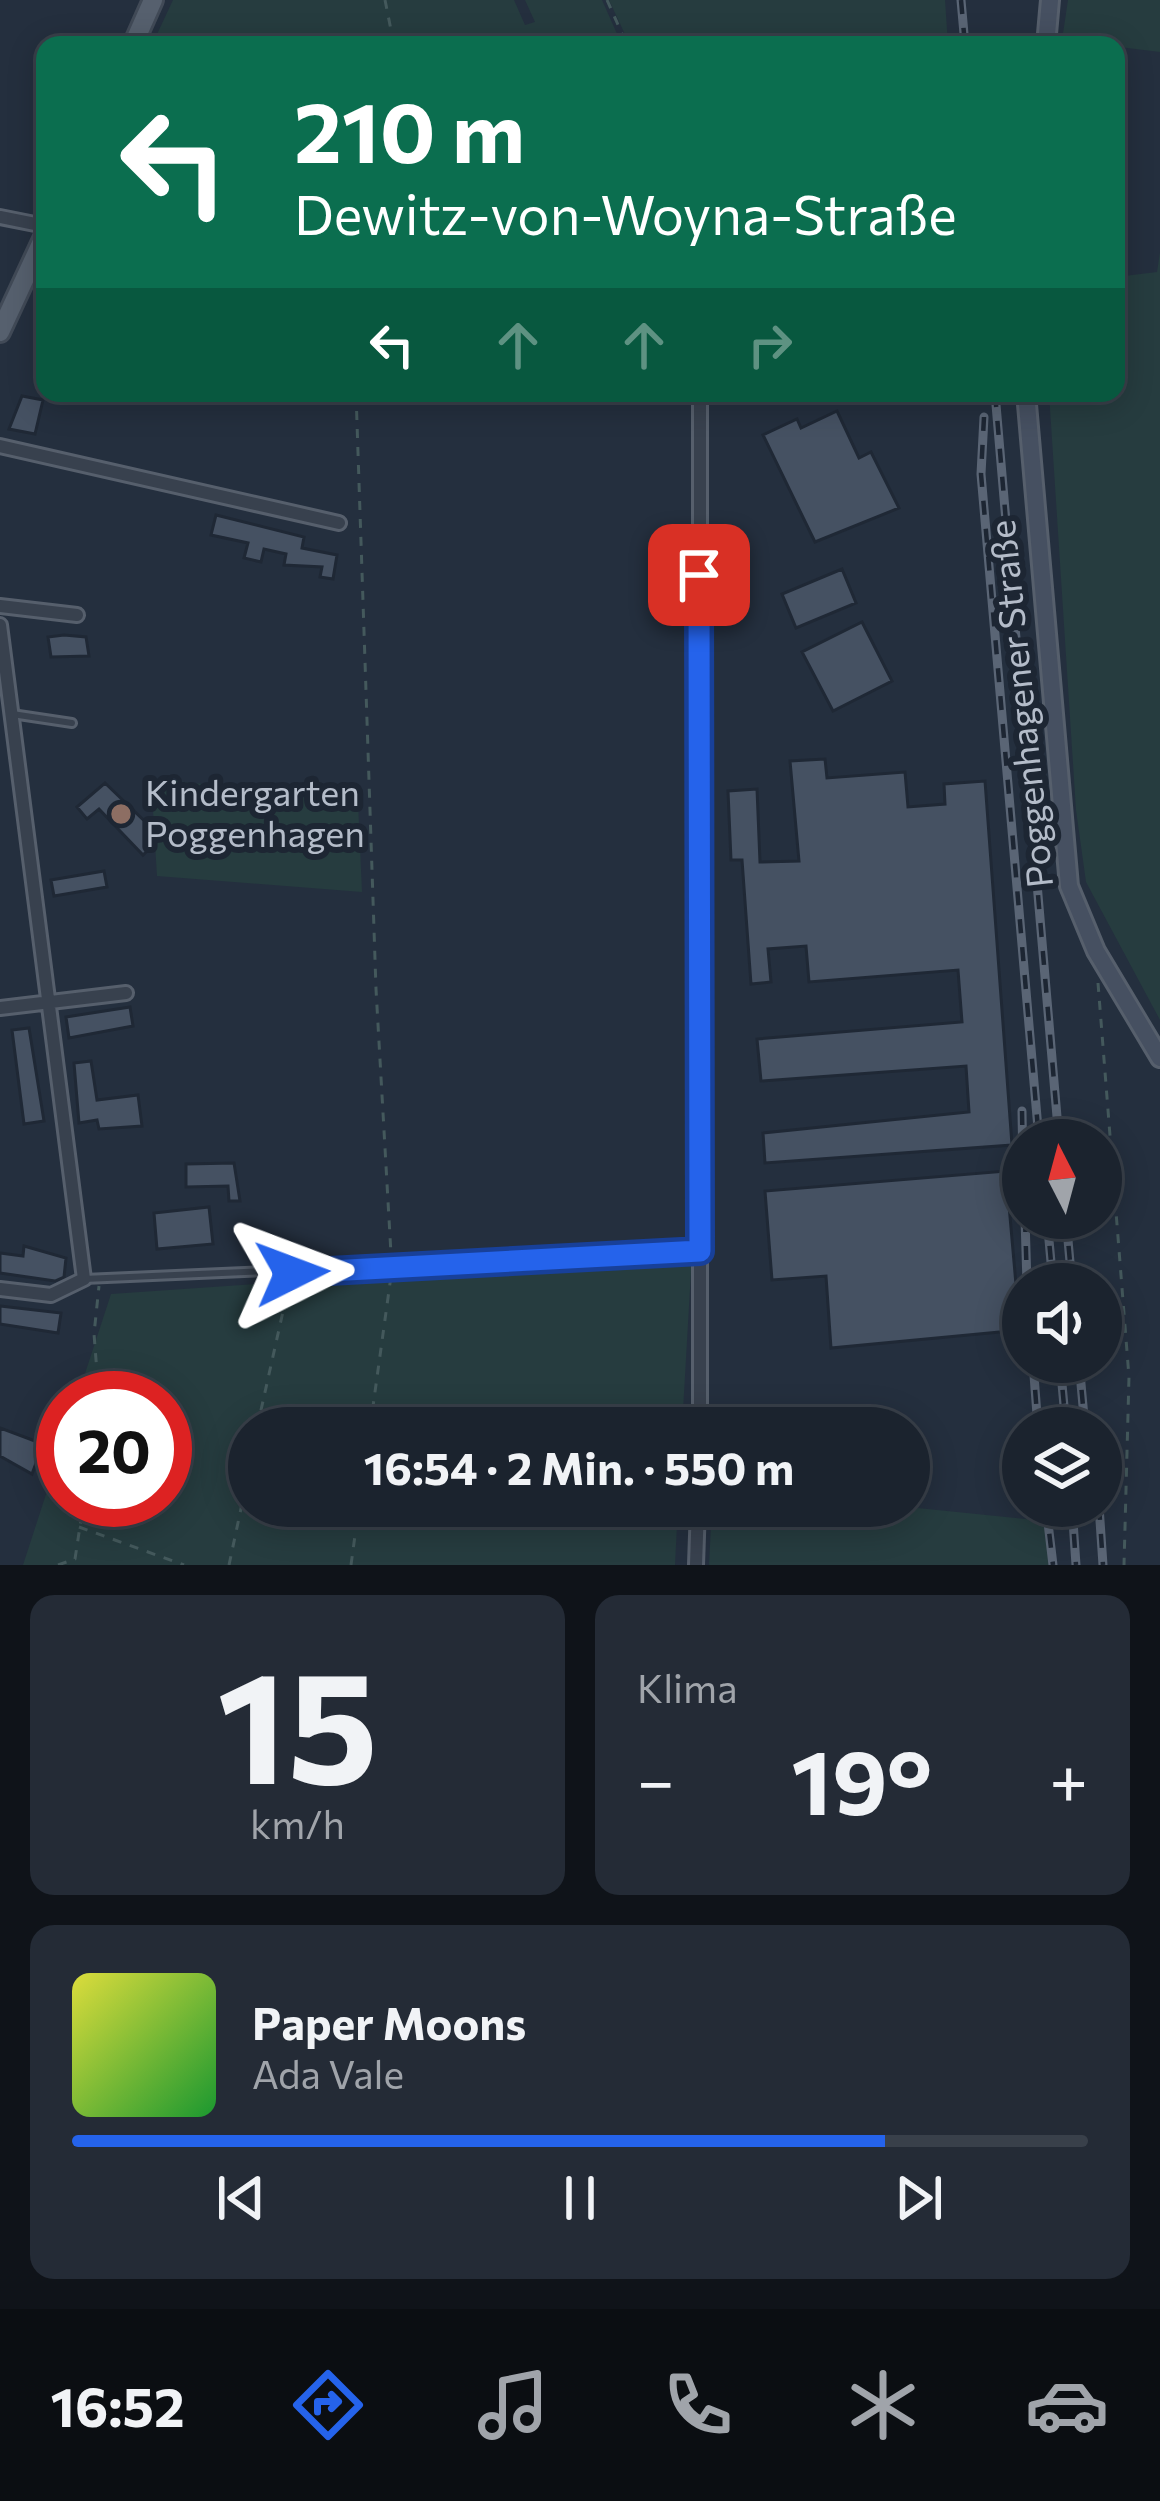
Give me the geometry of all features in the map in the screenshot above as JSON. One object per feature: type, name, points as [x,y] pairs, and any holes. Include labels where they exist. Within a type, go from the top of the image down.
[{"type":"main road","points":[[137,36],[153,0]]},
{"type":"main road","points":[[0,332],[36,251]]},
{"type":"street","points":[[1047,36],[1050,0]]},
{"type":"street","points":[[0,217],[36,228]]},
{"type":"street","points":[[700,402],[700,1407]]},
{"type":"street","name":"Poggenhagener Straße","points":[[1027,402],[1060,840],[1069,886],[1096,951],[1160,1058]]},
{"type":"street","points":[[0,446],[339,523]]},
{"type":"street","points":[[0,606],[77,615]]},
{"type":"street","points":[[0,625],[84,1279],[51,1295],[0,1289]]},
{"type":"street","points":[[0,1009],[126,993]]},
{"type":"street","points":[[695,1565],[697,1527]]},
{"type":"lane","points":[[12,714],[71,723]]},
{"type":"lane","points":[[84,1279],[700,1251]]},
{"type":"path","points":[[385,0],[392,36]]},
{"type":"path","points":[[607,0],[623,36]]},
{"type":"path","points":[[356,402],[376,989],[392,1267],[373,1407]]},
{"type":"path","points":[[1096,951],[1129,1377],[1124,1565]]},
{"type":"path","points":[[262,1407],[292,1273]]},
{"type":"path","points":[[97,1371],[94,1334],[100,1278]]},
{"type":"path","points":[[58,1565],[75,1559],[79,1527],[184,1565]]},
{"type":"path","points":[[229,1565],[237,1527]]},
{"type":"path","points":[[351,1565],[356,1527]]},
{"type":"green space","points":[[173,0],[514,0],[525,25],[535,22],[525,0],[602,0],[618,36],[156,36]]},
{"type":"green space","points":[[609,0],[945,0],[947,36],[626,36]]},
{"type":"green space","points":[[1068,0],[1160,0],[1160,52],[1125,48],[1125,36],[1063,36]]},
{"type":"green space","points":[[1160,252],[1160,1020],[1086,882],[1076,810],[1050,402],[1125,402],[1125,276],[1157,272]]},
{"type":"green space","points":[[151,778],[358,802],[362,892],[157,876]]},
{"type":"green space","points":[[692,1254],[683,1407],[228,1407],[228,1527],[677,1527],[675,1565],[23,1565],[36,1525],[192,1527],[192,1371],[86,1371],[111,1294]]},
{"type":"green space","points":[[930,1509],[1002,1517],[1002,1527],[1045,1527],[1049,1565],[709,1565],[711,1527],[930,1527]]},
{"type":"building","points":[[22,396],[43,402],[35,434],[9,429]]},
{"type":"building","points":[[837,411],[859,458],[871,452],[899,508],[815,542],[763,435],[797,419],[801,428]]},
{"type":"building","points":[[216,515],[304,537],[302,548],[337,555],[333,579],[320,577],[322,567],[284,565],[286,554],[264,549],[261,562],[244,558],[248,543],[211,535]]},
{"type":"building","points":[[842,569],[856,603],[796,628],[782,594]]},
{"type":"building","points":[[862,622],[892,681],[833,711],[802,652]]},
{"type":"building","points":[[48,637],[86,637],[89,656],[51,657]]},
{"type":"building","points":[[825,759],[827,778],[905,772],[908,807],[945,804],[944,784],[985,781],[1010,1119],[1002,1119],[1002,1146],[765,1163],[763,1133],[969,1112],[966,1066],[761,1081],[757,1039],[962,1022],[958,970],[809,982],[806,946],[768,949],[771,982],[751,984],[742,860],[731,860],[728,791],[757,789],[760,862],[799,861],[790,761]]},
{"type":"building","name":"Kindergarten Poggenhagen","points":[[105,783],[161,837],[143,855],[99,809],[87,819],[77,807]]},
{"type":"building","points":[[104,871],[107,887],[54,896],[51,880]]},
{"type":"building","points":[[130,1007],[133,1026],[69,1038],[66,1017]]},
{"type":"building","points":[[29,1028],[44,1121],[24,1124],[12,1030]]},
{"type":"building","points":[[91,1061],[97,1100],[138,1095],[142,1126],[99,1129],[97,1120],[79,1123],[74,1063]]},
{"type":"building","points":[[234,1163],[240,1201],[229,1201],[228,1186],[186,1187],[186,1164]]},
{"type":"building","points":[[1002,1171],[1002,1239],[1012,1239],[1014,1263],[1002,1263],[1002,1332],[831,1348],[826,1276],[772,1280],[765,1191]]},
{"type":"building","points":[[209,1207],[213,1244],[157,1249],[154,1213]]},
{"type":"building","points":[[24,1246],[66,1258],[64,1277],[55,1281],[0,1273],[0,1253],[23,1256]]},
{"type":"building","points":[[0,1306],[61,1313],[58,1333],[0,1324]]},
{"type":"building","points":[[0,1428],[36,1441],[32,1474],[0,1456]]},
{"type":"railway","points":[[961,0],[964,36]]},
{"type":"railway","points":[[996,402],[1057,1119]]},
{"type":"railway","points":[[984,417],[981,474],[1037,1119]]},
{"type":"railway","points":[[1022,1111],[1022,1119]]},
{"type":"railway","points":[[1026,1239],[1026,1263]]},
{"type":"railway","points":[[1049,1239],[1051,1263]]},
{"type":"railway","points":[[1068,1239],[1070,1263]]},
{"type":"railway","points":[[1035,1383],[1036,1407]]},
{"type":"railway","points":[[1062,1383],[1064,1407]]},
{"type":"railway","points":[[1081,1383],[1083,1407]]},
{"type":"railway","points":[[1048,1527],[1053,1565]]},
{"type":"railway","points":[[1073,1527],[1076,1565]]},
{"type":"railway","points":[[1100,1527],[1103,1565]]},
{"type":"place","name":"Kindergarten Poggenhagen","points":[[121,814]]},
{"type":"route","points":[[292,1273],[700,1251],[699,575]]}]
